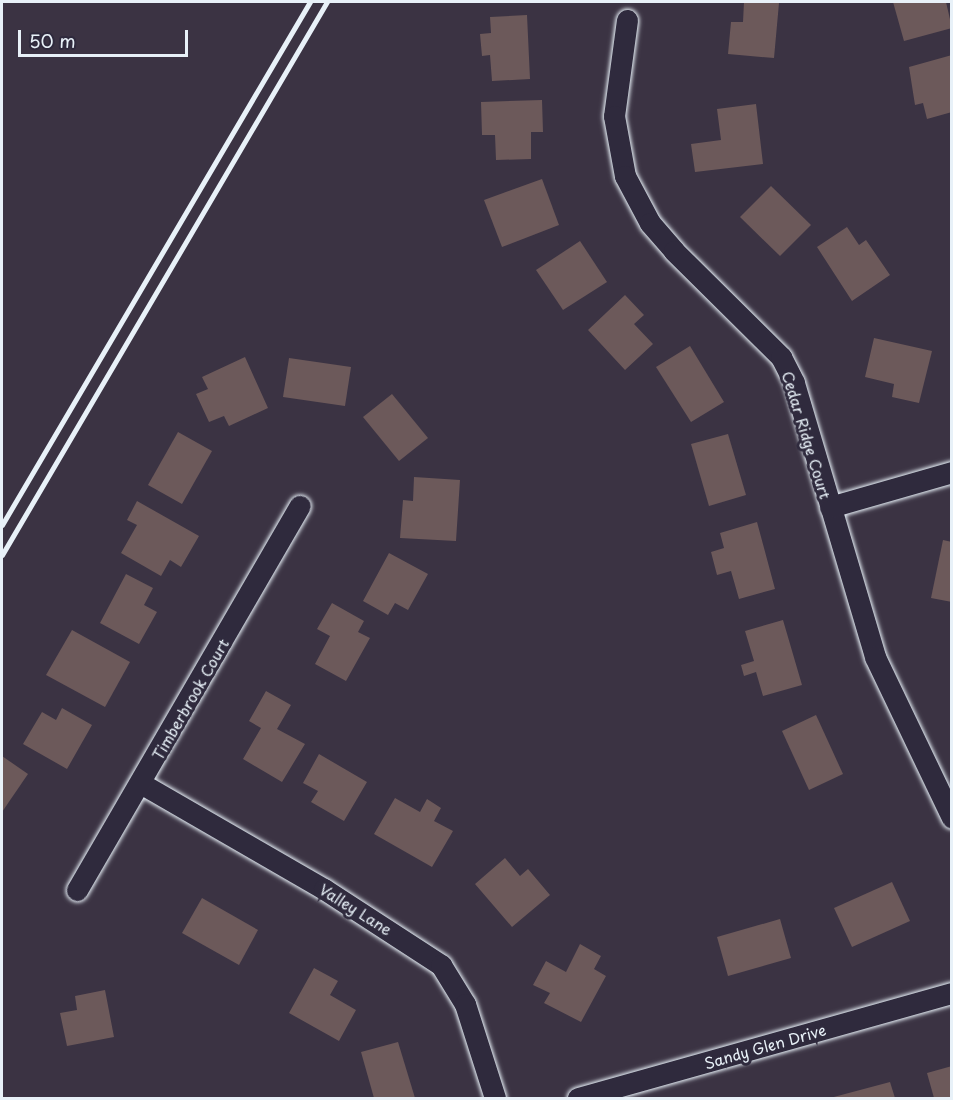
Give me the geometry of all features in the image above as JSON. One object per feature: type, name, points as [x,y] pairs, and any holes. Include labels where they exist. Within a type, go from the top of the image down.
[{"type":"street","name":"Cedar Ridge Court","points":[[627,20],[614,116],[620,158],[632,193],[674,250],[782,357],[794,383],[875,657],[951,819]]},
{"type":"street","points":[[830,507],[951,472]]},
{"type":"street","name":"Timberbrook Court","points":[[77,890],[142,784],[300,506]]},
{"type":"street","name":"Valley Lane","points":[[142,784],[324,889],[441,965],[465,1004],[495,1098]]},
{"type":"street","name":"Sandy Glen Drive","points":[[578,1098],[951,993]]},
{"type":"building","points":[[744,2],[779,3],[774,58],[728,54],[731,22],[743,22]]},
{"type":"building","points":[[893,2],[946,2],[952,28],[904,41]]},
{"type":"building","points":[[527,15],[530,79],[492,81],[490,55],[482,56],[480,34],[491,33],[490,17]]},
{"type":"building","points":[[952,55],[952,112],[927,119],[923,103],[915,105],[909,67]]},
{"type":"building","points":[[542,100],[543,132],[531,132],[531,159],[496,160],[495,135],[482,135],[481,102]]},
{"type":"building","points":[[756,104],[763,164],[695,172],[691,144],[721,140],[717,109]]},
{"type":"building","points":[[542,179],[559,225],[502,247],[484,200]]},
{"type":"building","points":[[771,186],[811,225],[780,256],[740,217]]},
{"type":"building","points":[[847,227],[859,245],[866,240],[890,275],[852,301],[817,247]]},
{"type":"building","points":[[580,241],[607,282],[563,310],[536,270]]},
{"type":"building","points":[[625,295],[644,315],[634,324],[653,344],[625,370],[588,330]]},
{"type":"building","points":[[874,338],[932,351],[919,403],[892,397],[894,384],[865,377]]},
{"type":"building","points":[[690,346],[724,402],[691,422],[656,367]]},
{"type":"building","points":[[245,357],[268,408],[229,426],[224,416],[209,422],[196,394],[208,389],[202,377]]},
{"type":"building","points":[[289,358],[351,367],[345,406],[283,397]]},
{"type":"building","points":[[392,394],[428,438],[399,461],[363,417]]},
{"type":"building","points":[[178,432],[212,451],[182,504],[148,485]]},
{"type":"building","points":[[728,434],[746,495],[709,506],[691,444]]},
{"type":"building","points":[[414,477],[460,480],[456,541],[400,538],[403,500],[413,501]]},
{"type":"building","points":[[137,501],[199,536],[181,567],[170,560],[161,576],[121,553],[137,525],[127,520]]},
{"type":"building","points":[[757,522],[775,589],[739,599],[731,571],[717,575],[711,552],[724,548],[720,533]]},
{"type":"building","points":[[943,540],[952,542],[952,602],[931,598]]},
{"type":"building","points":[[389,553],[428,574],[408,610],[395,603],[388,615],[363,601]]},
{"type":"building","points":[[126,574],[153,588],[144,605],[157,612],[139,644],[100,623]]},
{"type":"building","points":[[332,603],[364,621],[358,632],[370,638],[346,681],[315,664],[330,636],[317,629]]},
{"type":"building","points":[[783,620],[802,685],[763,696],[756,672],[744,676],[741,665],[754,661],[745,631]]},
{"type":"building","points":[[72,630],[130,662],[105,707],[46,675]]},
{"type":"building","points":[[266,691],[291,705],[277,729],[305,744],[282,782],[243,759],[261,728],[249,721]]},
{"type":"building","points":[[62,708],[92,725],[67,769],[23,744],[42,712],[56,720]]},
{"type":"building","points":[[816,715],[843,774],[809,790],[782,731]]},
{"type":"building","points":[[319,754],[367,782],[344,821],[311,802],[318,791],[303,783]]},
{"type":"building","points":[[2,756],[28,774],[2,812]]},
{"type":"building","points":[[395,798],[420,812],[427,799],[441,808],[434,821],[453,831],[432,867],[374,834]]},
{"type":"building","points":[[505,858],[520,876],[528,869],[550,895],[512,927],[475,884]]},
{"type":"building","points":[[892,882],[910,921],[852,947],[834,908]]},
{"type":"building","points":[[202,898],[258,930],[239,965],[182,933]]},
{"type":"building","points":[[780,919],[791,958],[728,976],[717,937]]},
{"type":"building","points":[[580,944],[601,956],[594,969],[606,976],[581,1022],[544,1003],[550,993],[533,985],[546,961],[566,972]]},
{"type":"building","points":[[314,968],[338,981],[330,995],[356,1010],[339,1041],[289,1013]]},
{"type":"building","points":[[105,990],[114,1037],[67,1046],[60,1013],[77,1010],[75,996]]},
{"type":"building","points":[[398,1042],[415,1098],[374,1098],[361,1052]]},
{"type":"building","points":[[952,1066],[952,1098],[934,1098],[927,1073]]},
{"type":"building","points":[[890,1082],[895,1098],[830,1098]]},
{"type":"railway","points":[[2,525],[310,2]]},
{"type":"railway","points":[[2,555],[327,2]]}]
